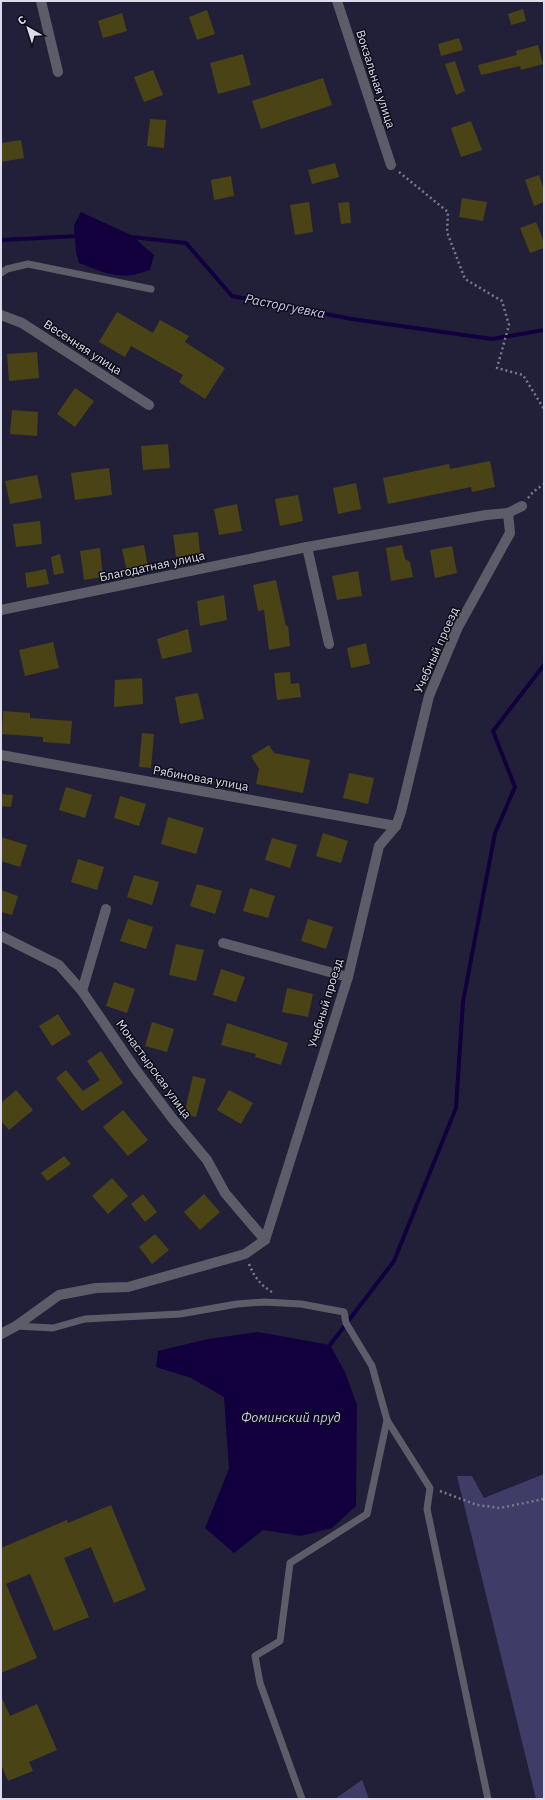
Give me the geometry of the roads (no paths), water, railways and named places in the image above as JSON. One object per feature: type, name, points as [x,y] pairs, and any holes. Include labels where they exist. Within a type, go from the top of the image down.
[{"type":"street","points":[[41,1],[58,72]]},
{"type":"street","name":"Вокзальная улица","points":[[337,1],[391,165]]},
{"type":"street","name":"Весенняя улица","points":[[1,315],[22,323],[150,406]]},
{"type":"street","name":"Благодатная улица","points":[[1,610],[307,547],[486,515],[508,513],[522,506]]},
{"type":"street","name":"Учебный проезд","points":[[265,1240],[348,977],[379,846],[396,826],[401,812],[429,696],[458,627],[510,533],[508,513]]},
{"type":"street","points":[[307,547],[329,644]]},
{"type":"street","name":"Рябиновая улица","points":[[1,755],[396,826]]},
{"type":"street","points":[[82,991],[106,909]]},
{"type":"street","name":"Монастырская улица","points":[[1,936],[58,965],[82,991],[136,1070],[172,1118],[207,1160],[225,1193],[265,1240]]},
{"type":"street","points":[[223,943],[348,977]]},
{"type":"street","points":[[1,1334],[16,1326],[59,1295],[96,1288],[128,1287],[246,1254],[265,1240]]},
{"type":"lane","points":[[1,273],[7,269],[28,264],[151,289]]},
{"type":"lane","points":[[16,1326],[53,1328],[85,1319],[180,1314],[237,1304],[264,1302],[301,1304],[344,1312],[346,1323],[372,1366],[387,1420],[430,1488],[427,1508],[488,1799]]},
{"type":"lane","points":[[302,1799],[260,1684],[255,1656],[280,1641],[290,1563],[367,1514],[387,1420]]},
{"type":"water","points":[[81,212],[131,235],[154,255],[150,270],[122,276],[106,273],[79,263],[76,252],[74,225]]},
{"type":"water","name":"Фоминский пруд","points":[[258,1332],[330,1345],[345,1372],[357,1405],[356,1506],[332,1528],[301,1536],[263,1530],[234,1553],[205,1528],[229,1469],[224,1397],[191,1378],[156,1367],[158,1351],[208,1339]]},
{"type":"waterway","name":"Расторгуевка","points":[[1,240],[78,236]]},
{"type":"waterway","name":"Расторгуевка","points":[[131,237],[186,243],[232,296],[352,319],[492,339],[544,330]]},
{"type":"waterway","points":[[330,1345],[394,1261],[456,1108],[463,1002],[495,833],[515,787],[493,731],[544,665]]}]
